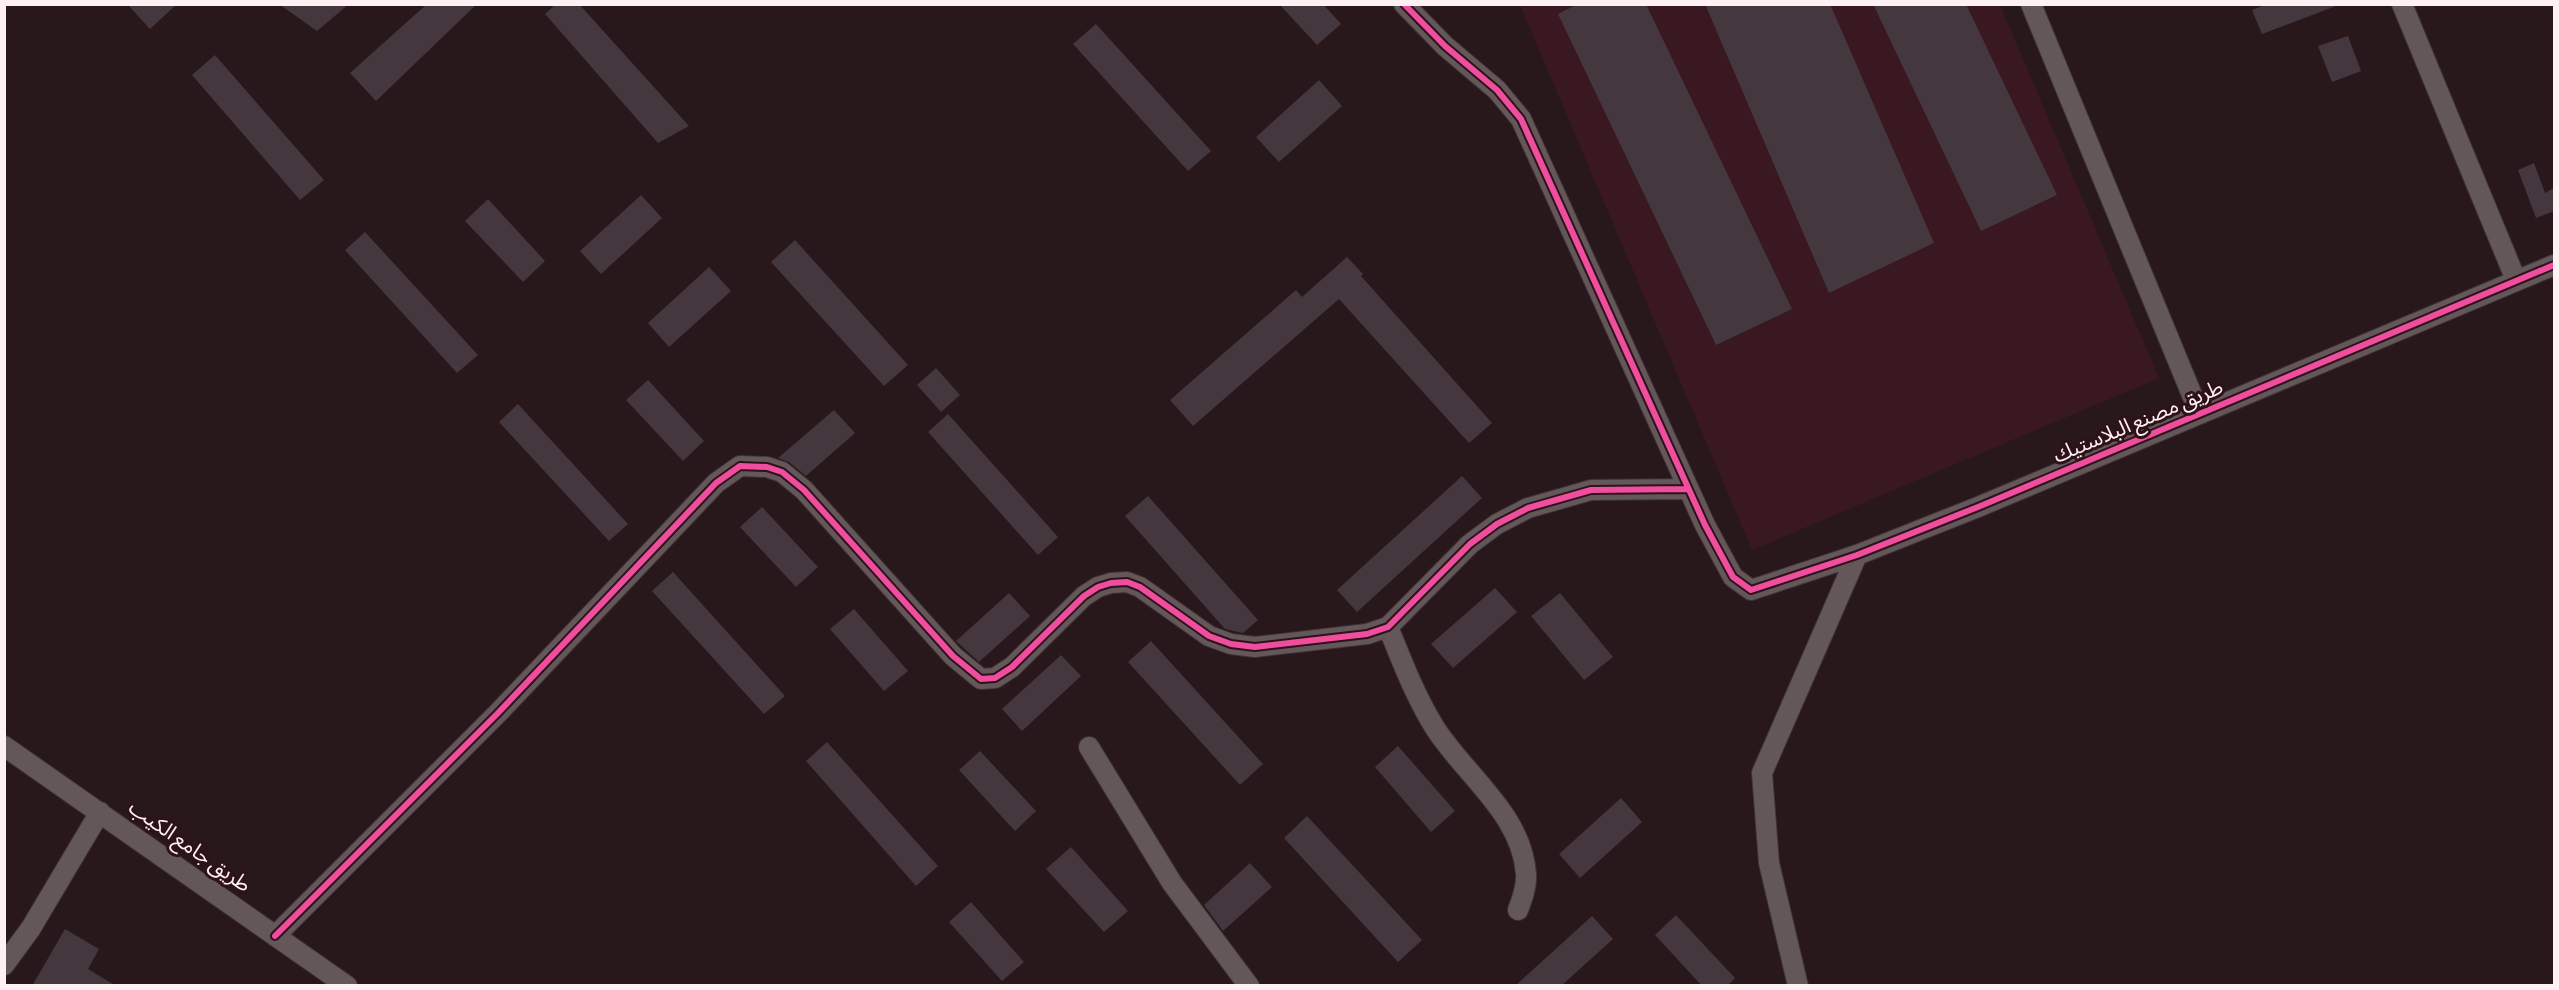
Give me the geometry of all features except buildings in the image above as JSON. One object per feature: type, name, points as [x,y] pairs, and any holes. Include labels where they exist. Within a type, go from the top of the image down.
[{"type":"street","points":[[275,936],[497,714],[716,483],[740,466],[768,467],[783,472],[804,490],[953,656],[981,680],[995,678],[1012,667],[1084,596],[1111,583],[1127,582],[1140,588],[1209,636],[1231,644],[1255,647],[1367,634],[1388,627],[1470,544],[1497,524],[1528,508],[1591,490],[1688,489],[1521,119],[1497,90],[1445,46],[1404,4]]},
{"type":"street","points":[[2031,4],[2199,412]]},
{"type":"street","points":[[2402,4],[2516,280]]},
{"type":"street","name":"طريق مصنع البلاستيك","points":[[1688,489],[1733,577],[1750,590],[1857,555],[2554,265]]},
{"type":"street","points":[[1798,986],[1769,863],[1762,773],[1857,555]]},
{"type":"street","points":[[1388,627],[1420,703],[1436,730],[1493,800],[1520,845],[1526,876],[1525,891],[1518,910]]},
{"type":"street","name":"طريق جامع الكيب","points":[[4,746],[347,986]]},
{"type":"street","points":[[1089,747],[1172,883],[1249,986]]},
{"type":"street","points":[[4,965],[32,928],[100,812]]},
{"type":"shaded area","points":[[1520,5],[2000,5],[2159,378],[1752,550]]},
{"type":"cycle path","points":[[1404,4],[1445,46],[1497,90],[1521,119],[1705,525],[1733,577],[1751,590],[1857,555],[1978,507],[2554,265]]},
{"type":"cycle path","points":[[275,936],[497,714],[716,483],[740,466],[767,467],[782,472],[804,490],[953,656],[981,679],[995,678],[1012,667],[1084,596],[1098,587],[1111,583],[1127,582],[1140,587],[1209,636],[1231,644],[1255,647],[1367,634],[1388,627],[1470,544],[1497,524],[1528,508],[1591,490],[1688,489]]}]
